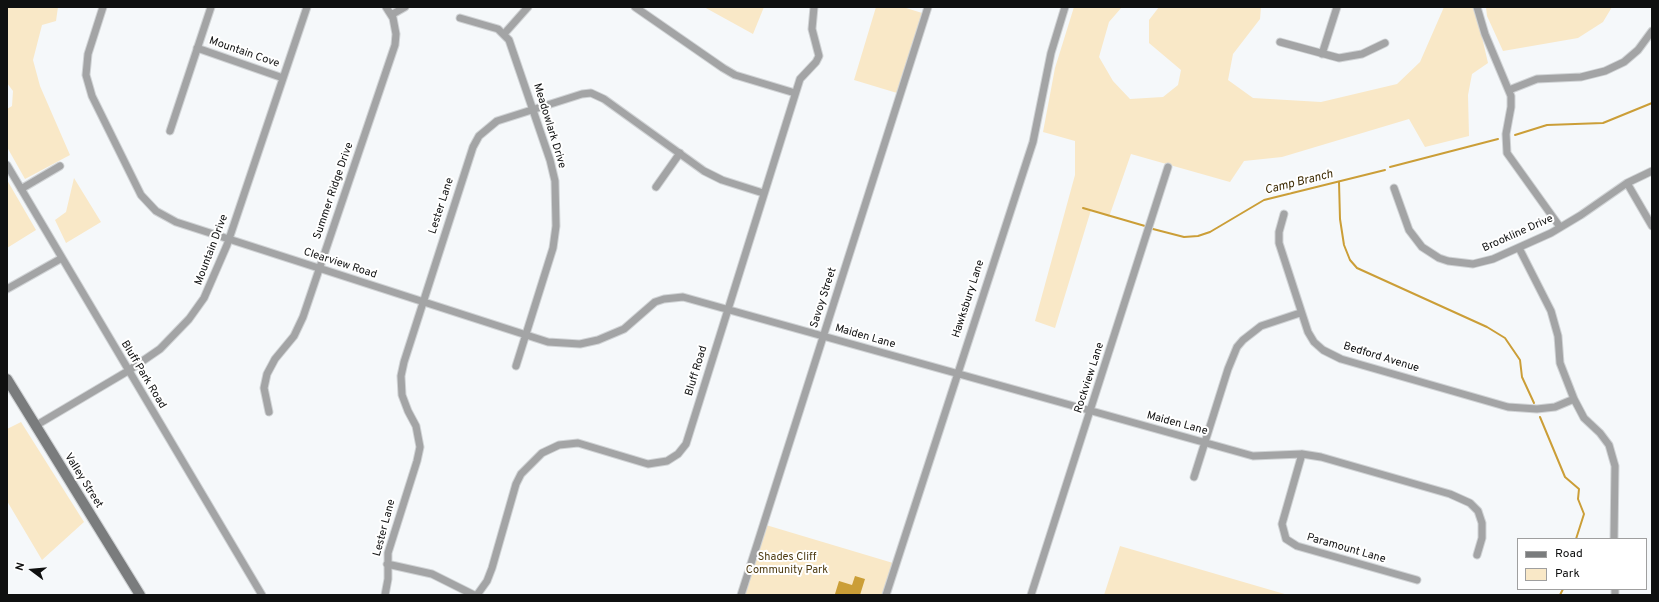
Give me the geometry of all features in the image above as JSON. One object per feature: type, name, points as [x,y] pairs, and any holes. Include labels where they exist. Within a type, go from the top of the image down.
[{"type":"street","name":"Clearview Road","points":[[103,7],[88,54],[86,75],[88,85],[96,107],[137,188],[150,206],[169,219],[229,240],[526,335],[564,344],[580,344],[598,340],[624,329],[655,302],[674,297],[683,297],[727,310]]},
{"type":"street","name":"Mountain Cove","points":[[170,131],[211,7]]},
{"type":"street","name":"Mountain Drive","points":[[35,426],[128,371],[160,349],[189,320],[211,286],[229,240],[308,7]]},
{"type":"street","name":"Summer Ridge Drive","points":[[269,412],[264,388],[267,374],[275,359],[298,328],[320,269],[395,45],[396,34],[391,15],[386,7]]},
{"type":"street","points":[[391,15],[404,7]]},
{"type":"street","points":[[460,18],[498,29],[504,34],[528,7]]},
{"type":"street","points":[[635,7],[735,75],[795,93]]},
{"type":"street","name":"Bluff Road","points":[[477,595],[487,581],[492,568],[516,484],[521,474],[542,453],[559,444],[578,443],[648,464],[667,461],[678,454],[686,444],[795,93],[800,80],[816,62],[819,56],[812,29],[814,7]]},
{"type":"street","name":"Savoy Street","points":[[741,595],[928,7]]},
{"type":"street","name":"Hawksbury Lane","points":[[886,595],[931,458],[956,374],[1033,142],[1050,53],[1065,7]]},
{"type":"street","points":[[1322,54],[1337,7]]},
{"type":"street","points":[[1477,7],[1485,34],[1509,90],[1511,107],[1506,134],[1507,153],[1560,227]]},
{"type":"street","points":[[1509,90],[1537,79],[1581,77],[1606,71],[1624,62],[1638,50],[1652,31]]},
{"type":"street","name":"Meadowlark Drive","points":[[504,34],[512,46],[555,181],[556,226],[553,248],[516,366]]},
{"type":"street","points":[[1280,42],[1339,58],[1350,57],[1371,50],[1385,43]]},
{"type":"street","name":"Mountain Cove","points":[[197,48],[283,78]]},
{"type":"street","name":"Lester Lane","points":[[385,595],[388,579],[387,564],[390,545],[417,461],[420,447],[416,426],[402,395],[401,376],[423,302],[473,147],[479,136],[497,121],[582,94],[597,94],[704,171],[722,180],[763,193]]},
{"type":"street","points":[[656,187],[680,153]]},
{"type":"street","name":"Bluff Park Road","points":[[7,165],[262,595]]},
{"type":"street","points":[[21,189],[60,166]]},
{"type":"street","name":"Rockview Lane","points":[[1031,595],[1168,167]]},
{"type":"street","name":"Brookline Drive","points":[[1394,188],[1409,230],[1422,247],[1439,258],[1456,263],[1473,264],[1493,259],[1519,248],[1560,227],[1627,183],[1652,171]]},
{"type":"street","points":[[1627,183],[1652,226]]},
{"type":"street","name":"Bedford Avenue","points":[[1284,214],[1279,232],[1279,243],[1300,313],[1314,342],[1324,350],[1341,358],[1508,407],[1537,409],[1555,407],[1574,399]]},
{"type":"street","points":[[1519,248],[1551,311],[1558,336],[1560,363],[1574,399],[1584,418],[1600,433],[1609,445],[1615,466],[1614,538]]},
{"type":"street","points":[[7,289],[62,258]]},
{"type":"street","name":"Maiden Lane","points":[[727,310],[1253,456],[1302,454],[1329,459],[1450,494],[1465,500],[1478,511],[1482,523],[1482,538],[1477,555]]},
{"type":"street","points":[[1194,477],[1230,363],[1237,347],[1243,340],[1261,326],[1300,313]]},
{"type":"street","name":"Valley Street","points":[[7,379],[140,595]]},
{"type":"street","name":"Paramount Lane","points":[[1302,454],[1282,524],[1286,538],[1297,546],[1417,580]]},
{"type":"street","points":[[387,564],[432,574],[474,595]]},
{"type":"green space","points":[[7,7],[58,7],[56,21],[42,25],[33,60],[40,86],[70,155],[25,179],[7,147],[7,109],[12,106],[13,91],[7,83]]},
{"type":"green space","points":[[704,7],[764,7],[753,34]]},
{"type":"green space","points":[[876,7],[903,7],[922,13],[897,93],[854,80]]},
{"type":"green space","points":[[1074,7],[1122,7],[1109,22],[1099,57],[1113,81],[1130,99],[1163,97],[1178,85],[1181,70],[1149,43],[1149,20],[1159,7],[1261,7],[1260,19],[1233,54],[1228,80],[1253,98],[1321,102],[1397,84],[1420,62],[1444,7],[1475,7],[1488,63],[1472,74],[1468,95],[1469,136],[1425,147],[1409,119],[1282,157],[1244,161],[1230,182],[1131,154],[1109,217],[1091,210],[1055,328],[1035,321],[1075,175],[1075,141],[1043,132],[1055,68]]},
{"type":"green space","points":[[1486,7],[1612,7],[1603,22],[1578,38],[1503,51],[1487,16]]},
{"type":"green space","points":[[74,178],[101,222],[66,243],[55,220],[66,212]]},
{"type":"green space","points":[[7,180],[36,230],[7,248]]},
{"type":"green space","points":[[21,422],[84,522],[42,560],[7,501],[7,429]]},
{"type":"green space","name":"Shades Cliff Community Park","points":[[766,525],[893,563],[883,595],[744,595]]},
{"type":"green space","points":[[1120,546],[1288,595],[1104,595]]},
{"type":"shaded area","points":[[855,576],[865,579],[860,595],[835,594],[839,581],[852,585]]},
{"type":"waterway","name":"Camp Branch","points":[[1515,135],[1547,125],[1603,123],[1652,103]]},
{"type":"waterway","name":"Camp Branch","points":[[1390,167],[1498,139]]},
{"type":"waterway","name":"Camp Branch","points":[[1153,229],[1184,237],[1198,236],[1210,232],[1264,200],[1385,170]]},
{"type":"waterway","points":[[1339,182],[1340,219],[1344,245],[1350,260],[1357,268],[1487,327],[1505,338],[1520,360],[1522,377],[1534,403]]},
{"type":"waterway","name":"Camp Branch","points":[[1083,208],[1145,226]]},
{"type":"waterway","points":[[1540,417],[1565,477],[1579,489],[1578,499],[1584,514],[1576,538]]},
{"type":"waterway","points":[[1560,595],[1562,590]]}]
